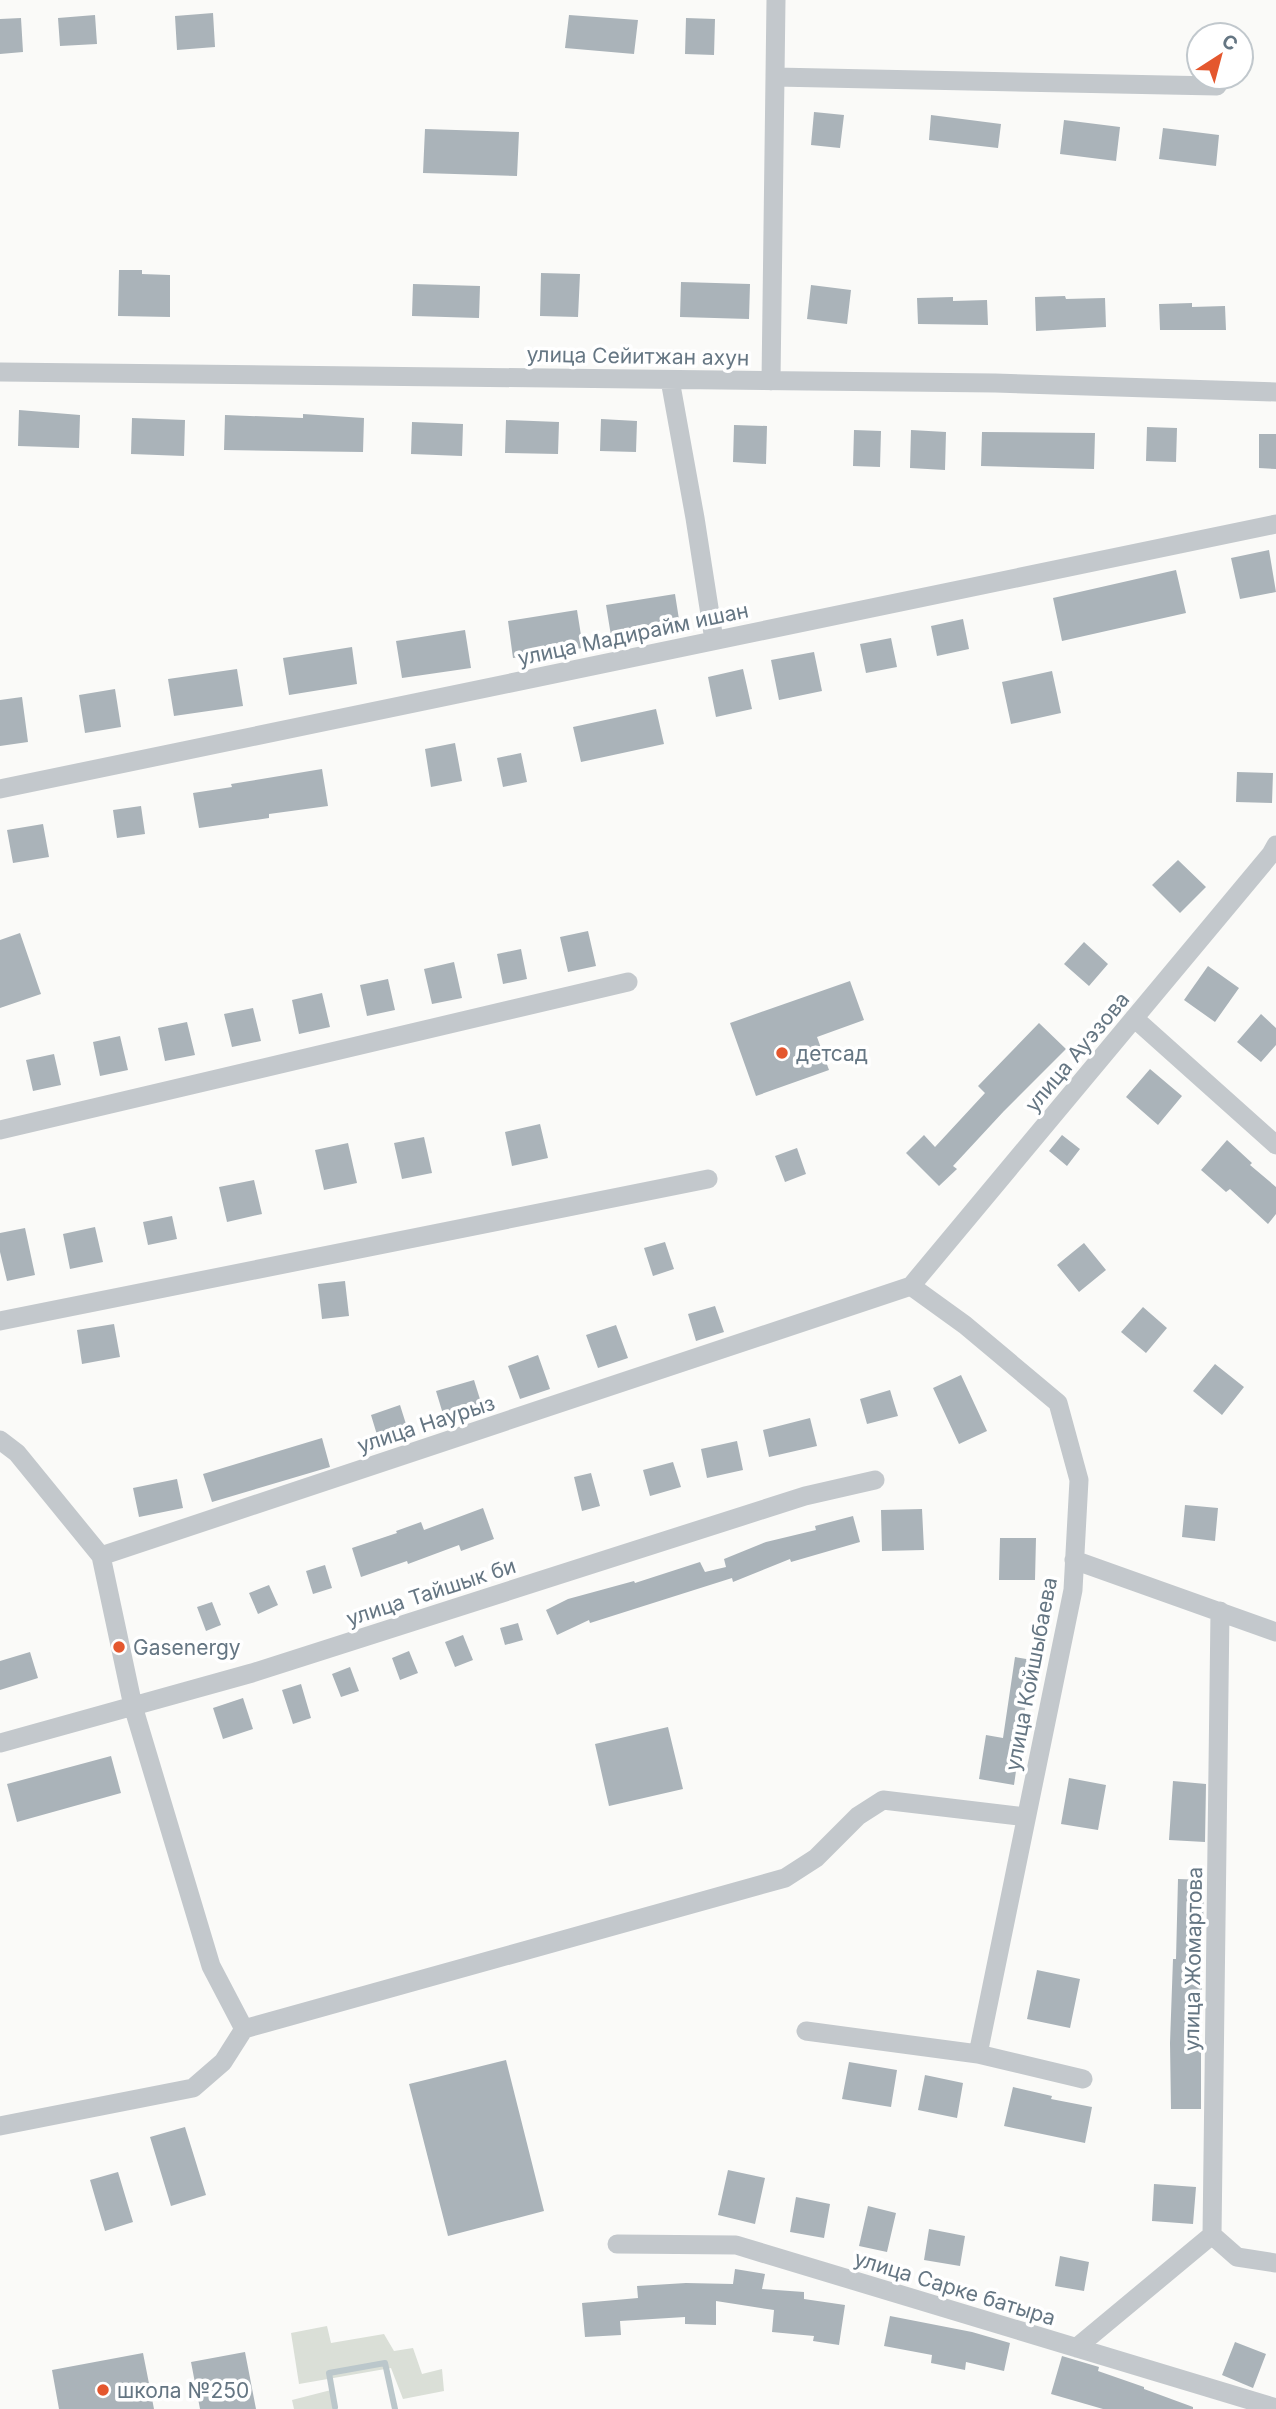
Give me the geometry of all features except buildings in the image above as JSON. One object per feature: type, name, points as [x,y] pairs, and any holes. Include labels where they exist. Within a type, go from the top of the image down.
[{"type":"street","points":[[771,381],[776,0]]},
{"type":"street","points":[[775,77],[1185,85]]},
{"type":"street","name":"улица Сейитжан ахун","points":[[0,372],[995,383],[1276,393]]},
{"type":"street","points":[[670,380],[714,640]]},
{"type":"street","name":"улица Мадирайм ишан","points":[[0,789],[1276,524]]},
{"type":"street","name":"улица Ауэзова","points":[[911,1286],[1271,855],[1276,845]]},
{"type":"street","points":[[0,1130],[628,982]]},
{"type":"street","points":[[1134,1018],[1276,1145]]},
{"type":"street","points":[[0,1321],[708,1179]]},
{"type":"street","name":"улица Наурыз","points":[[101,1556],[911,1286]]},
{"type":"street","name":"улица Койшыбаева","points":[[911,1286],[965,1325],[1058,1403],[1079,1479],[1073,1590],[978,2054]]},
{"type":"street","points":[[0,1440],[17,1453],[101,1556],[132,1706],[211,1966],[244,2029]]},
{"type":"street","name":"улица Тайшык би","points":[[0,1743],[252,1673],[805,1496],[875,1480]]},
{"type":"street","points":[[1074,1560],[1276,1632]]},
{"type":"street","name":"улица Жомартова","points":[[1212,2235],[1220,1611]]},
{"type":"street","points":[[0,2126],[192,2088],[223,2063],[244,2029],[785,1878],[816,1858],[858,1816],[883,1800],[1026,1817]]},
{"type":"street","points":[[806,2031],[978,2054],[1083,2079]]},
{"type":"street","points":[[1076,2348],[1212,2235],[1237,2257],[1276,2263]]},
{"type":"street","name":"улица Сарке батыра","points":[[617,2244],[736,2245],[1276,2408]]},
{"type":"shaded area","points":[[327,2326],[331,2343],[384,2334],[394,2351],[413,2348],[422,2374],[442,2369],[444,2391],[403,2399],[391,2368],[299,2384],[291,2333]]},
{"type":"shaded area","points":[[331,2390],[336,2409],[294,2409],[292,2400]]},
{"type":"waterway","points":[[335,2407],[329,2373],[385,2363],[395,2409]]},
{"type":"place","name":"детсад","points":[[782,1053]]},
{"type":"place","name":"Gasenergy","points":[[119,1647]]},
{"type":"place","name":"школа №250","points":[[103,2390]]}]
